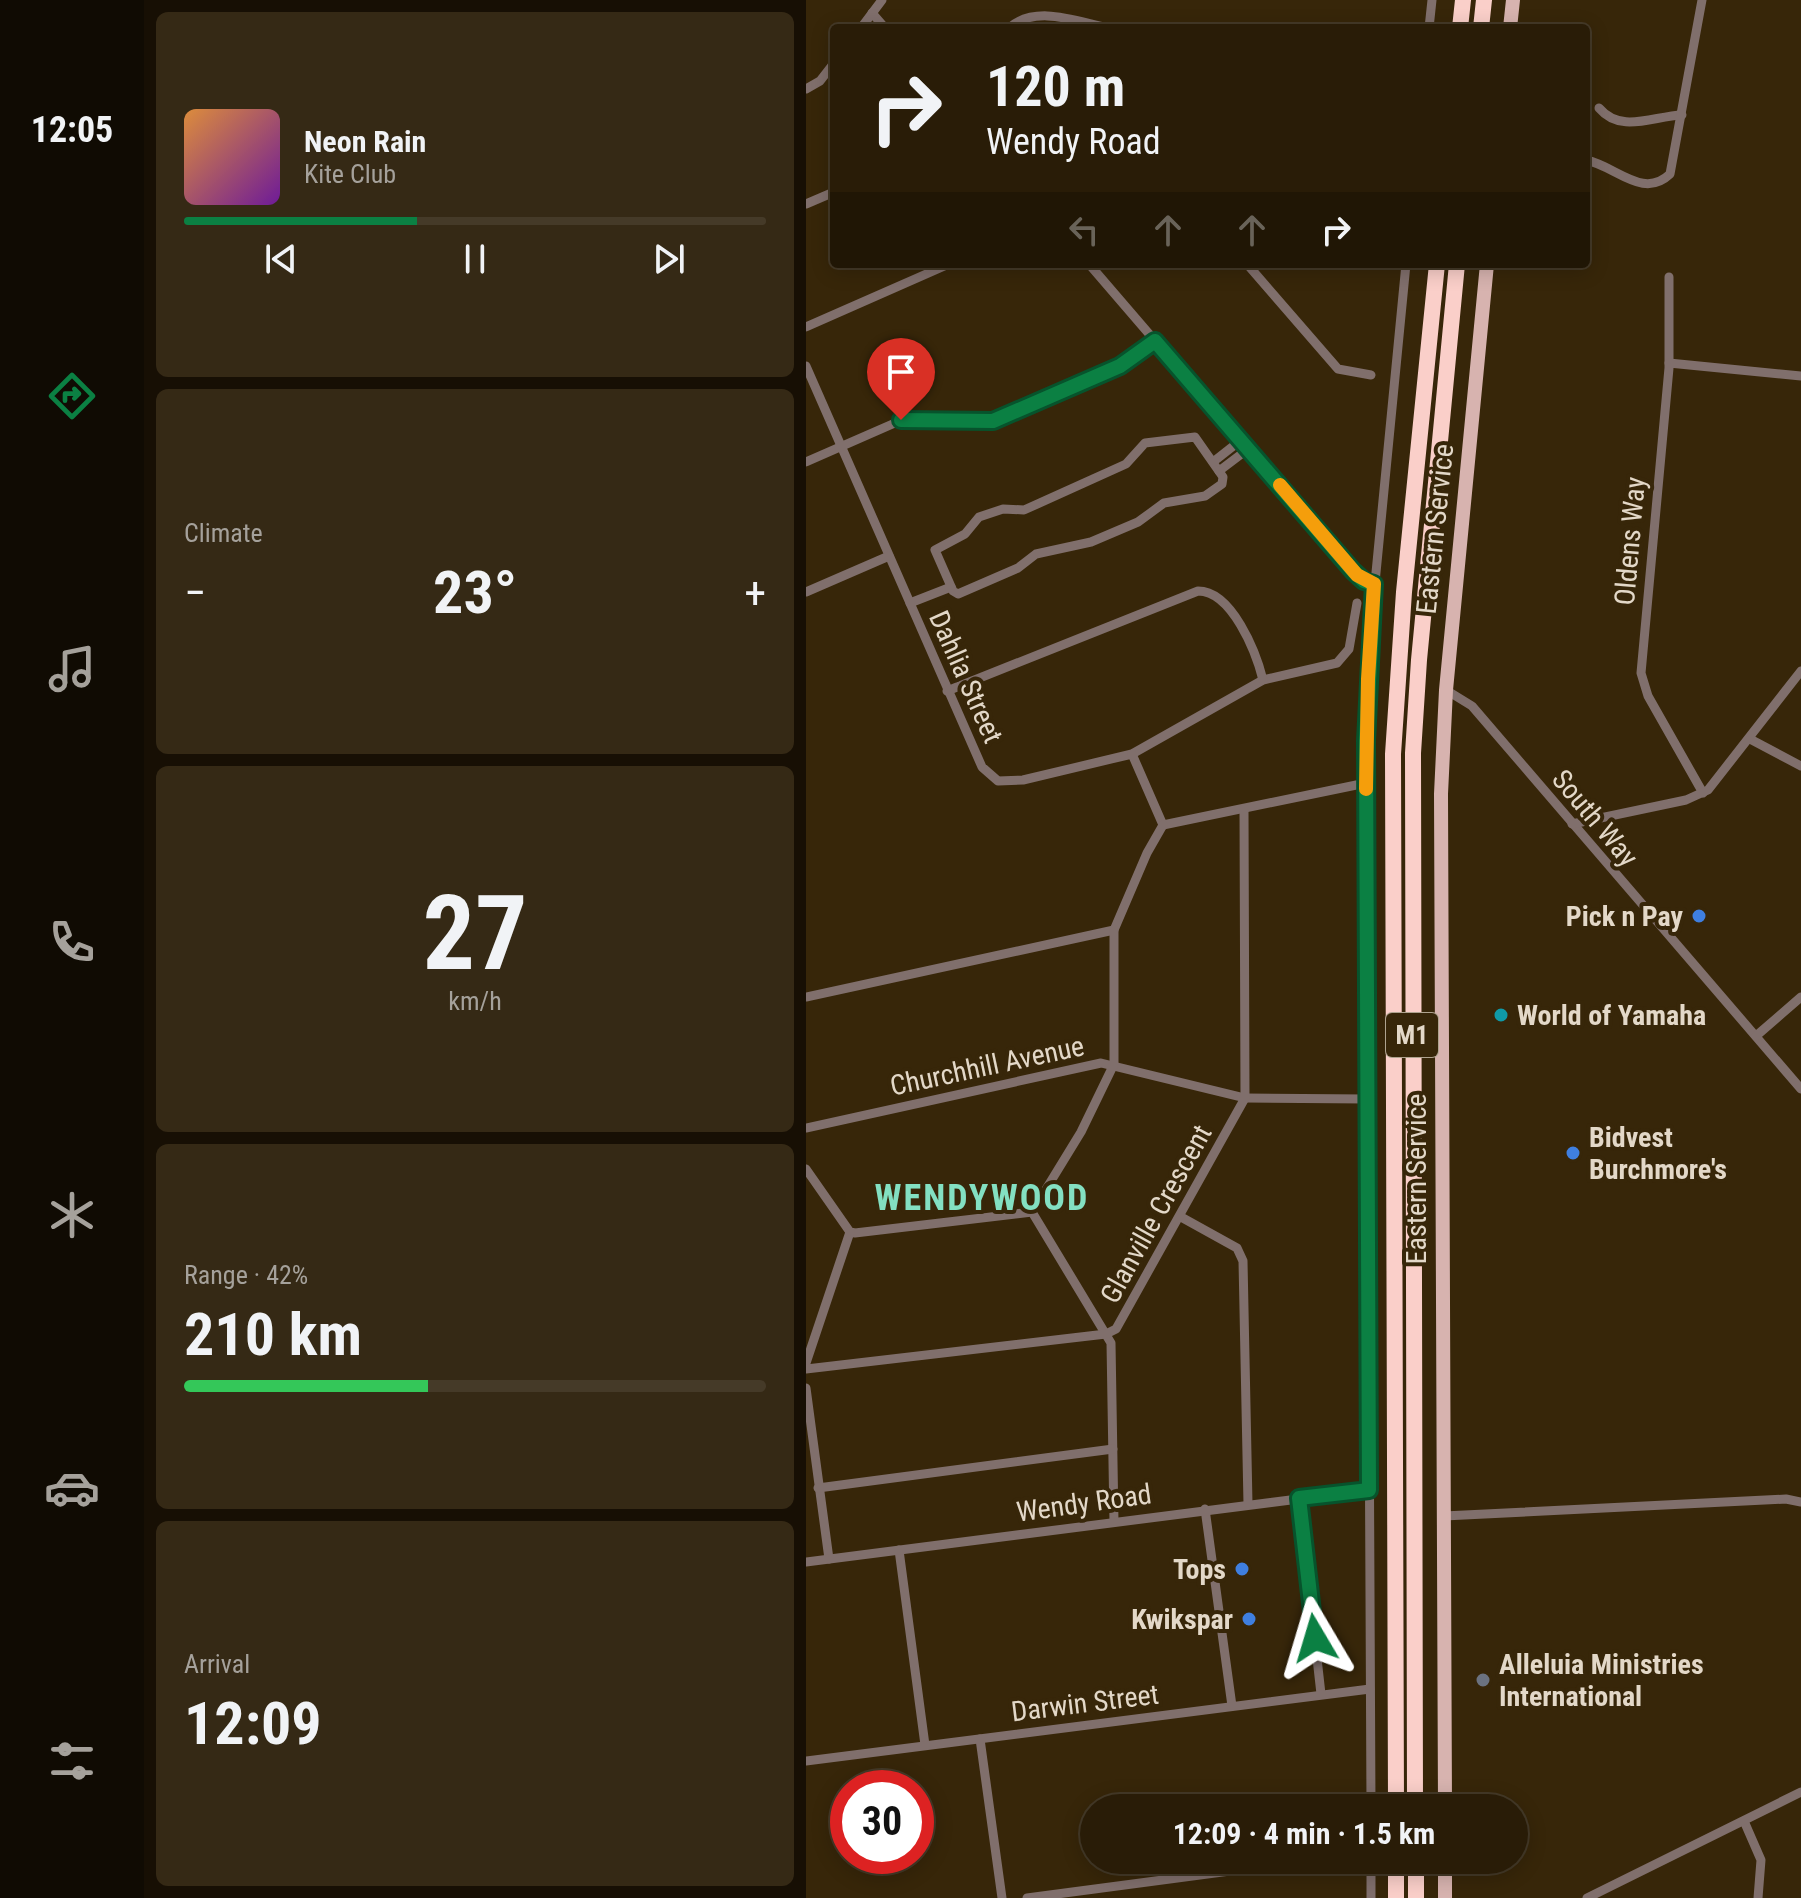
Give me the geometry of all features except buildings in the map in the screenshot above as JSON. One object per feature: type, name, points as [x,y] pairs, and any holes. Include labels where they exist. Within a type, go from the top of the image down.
[{"type":"highway","points":[[1460,24],[1463,0]]},
{"type":"highway","points":[[1481,24],[1484,0]]},
{"type":"highway","name":"M1","points":[[1396,1794],[1393,767],[1402,605],[1437,268]]},
{"type":"highway","name":"M1","points":[[1415,1794],[1413,766],[1419,660],[1457,268]]},
{"type":"highway","points":[[1396,1874],[1396,1898]]},
{"type":"highway","points":[[1416,1874],[1416,1898]]},
{"type":"main road","points":[[1510,24],[1513,0]]},
{"type":"main road","name":"Eastern Service","points":[[1445,1794],[1440,864],[1446,690],[1487,268]]},
{"type":"main road","points":[[1445,1874],[1445,1898]]},
{"type":"street","points":[[864,24],[882,0]]},
{"type":"street","points":[[1429,24],[1432,0]]},
{"type":"street","points":[[1590,162],[1645,186],[1659,184],[1672,170],[1702,0]]},
{"type":"street","points":[[872,13],[882,24]]},
{"type":"street","points":[[1014,24],[1020,19],[1038,15],[1076,24]]},
{"type":"street","points":[[806,89],[820,81],[830,68]]},
{"type":"street","points":[[1599,108],[1606,116],[1625,123],[1682,115]]},
{"type":"street","points":[[806,204],[830,194]]},
{"type":"street","points":[[917,268],[921,276]]},
{"type":"street","points":[[806,327],[940,268]]},
{"type":"street","points":[[1092,268],[1357,575],[1374,584]]},
{"type":"street","points":[[1250,268],[1338,369],[1371,375]]},
{"type":"street","points":[[1371,1794],[1366,783],[1374,584],[1406,268]]},
{"type":"street","name":"Oldens Way","points":[[1669,277],[1669,363],[1642,678],[1703,793]]},
{"type":"street","points":[[806,462],[904,419],[982,423],[1000,419],[1120,366],[1155,341]]},
{"type":"street","points":[[1669,363],[1801,376]]},
{"type":"street","name":"Dahlia Street","points":[[806,366],[982,767],[998,781],[1023,780],[1132,754],[1263,680],[1341,661],[1349,649],[1357,603]]},
{"type":"street","points":[[1195,437],[1216,466],[1222,484],[1205,496],[1164,503],[1138,522],[1086,544],[1036,554],[1018,568],[961,593],[951,587],[935,550],[965,534],[979,517],[1003,509],[1024,510],[1126,464],[1138,449],[1151,441],[1195,437]]},
{"type":"street","points":[[1216,466],[1241,440]]},
{"type":"street","points":[[1216,466],[1248,449]]},
{"type":"street","points":[[806,592],[889,556]]},
{"type":"street","points":[[910,603],[951,587]]},
{"type":"street","points":[[947,691],[1198,591],[1216,596],[1237,622],[1250,642],[1263,680]]},
{"type":"street","points":[[1572,824],[1703,793],[1721,777],[1801,671]]},
{"type":"street","name":"South Way","points":[[1446,690],[1472,706],[1801,1089]]},
{"type":"street","points":[[1750,739],[1801,766]]},
{"type":"street","points":[[1132,754],[1163,825]]},
{"type":"street","points":[[1032,1212],[1081,1132],[1114,1064],[1114,930],[1147,853],[1163,825],[1366,783]]},
{"type":"street","name":"Glanville Crescent","points":[[806,1369],[1106,1334],[1119,1324],[1245,1098],[1244,809]]},
{"type":"street","points":[[806,997],[1114,930]]},
{"type":"street","points":[[1756,1036],[1801,997]]},
{"type":"street","name":"Churchhill Avenue","points":[[806,1128],[1086,1065],[1114,1064],[1245,1098],[1366,1099]]},
{"type":"street","points":[[806,1169],[850,1232]]},
{"type":"street","points":[[850,1232],[1032,1212]]},
{"type":"street","points":[[1032,1212],[1106,1334],[1112,1358],[1114,1522]]},
{"type":"street","points":[[1181,1217],[1237,1248],[1243,1261],[1248,1504]]},
{"type":"street","points":[[806,1363],[850,1232]]},
{"type":"street","points":[[806,1388],[829,1559]]},
{"type":"street","points":[[818,1488],[1113,1449]]},
{"type":"street","name":"Wendy Road","points":[[806,1562],[1369,1490]]},
{"type":"street","points":[[1299,1498],[1321,1694]]},
{"type":"street","points":[[1444,1516],[1786,1499],[1801,1502]]},
{"type":"street","points":[[1205,1509],[1232,1706]]},
{"type":"street","points":[[899,1550],[925,1745]]},
{"type":"street","name":"Darwin Street","points":[[806,1761],[1370,1689]]},
{"type":"street","points":[[980,1739],[1002,1898]]},
{"type":"street","points":[[1592,1897],[1801,1792]]},
{"type":"street","points":[[1744,1821],[1761,1860],[1758,1898]]},
{"type":"street","points":[[1027,1898],[1088,1894],[1220,1874]]},
{"type":"street","points":[[1371,1874],[1371,1898]]},
{"type":"slow traffic","points":[[1280,485],[1357,575],[1374,584],[1369,648],[1366,789]]},
{"type":"place","name":"Pick n Pay","points":[[1699,916]]},
{"type":"place","name":"World of Yamaha","points":[[1501,1015]]},
{"type":"place","name":"Bidvest Burchmore's","points":[[1573,1153]]},
{"type":"place","name":"Tops","points":[[1242,1569]]},
{"type":"place","name":"Kwikspar","points":[[1249,1619]]},
{"type":"place","name":"Alleluia Ministries International","points":[[1483,1680]]},
{"type":"district","name":"WENDYWOOD","points":[[982,1198]]},
{"type":"route","points":[[901,420],[917,417],[982,423],[1000,419],[1120,366],[1155,341],[1353,571],[1364,581],[1374,584],[1366,741],[1369,1490],[1299,1498],[1315,1638]]}]
